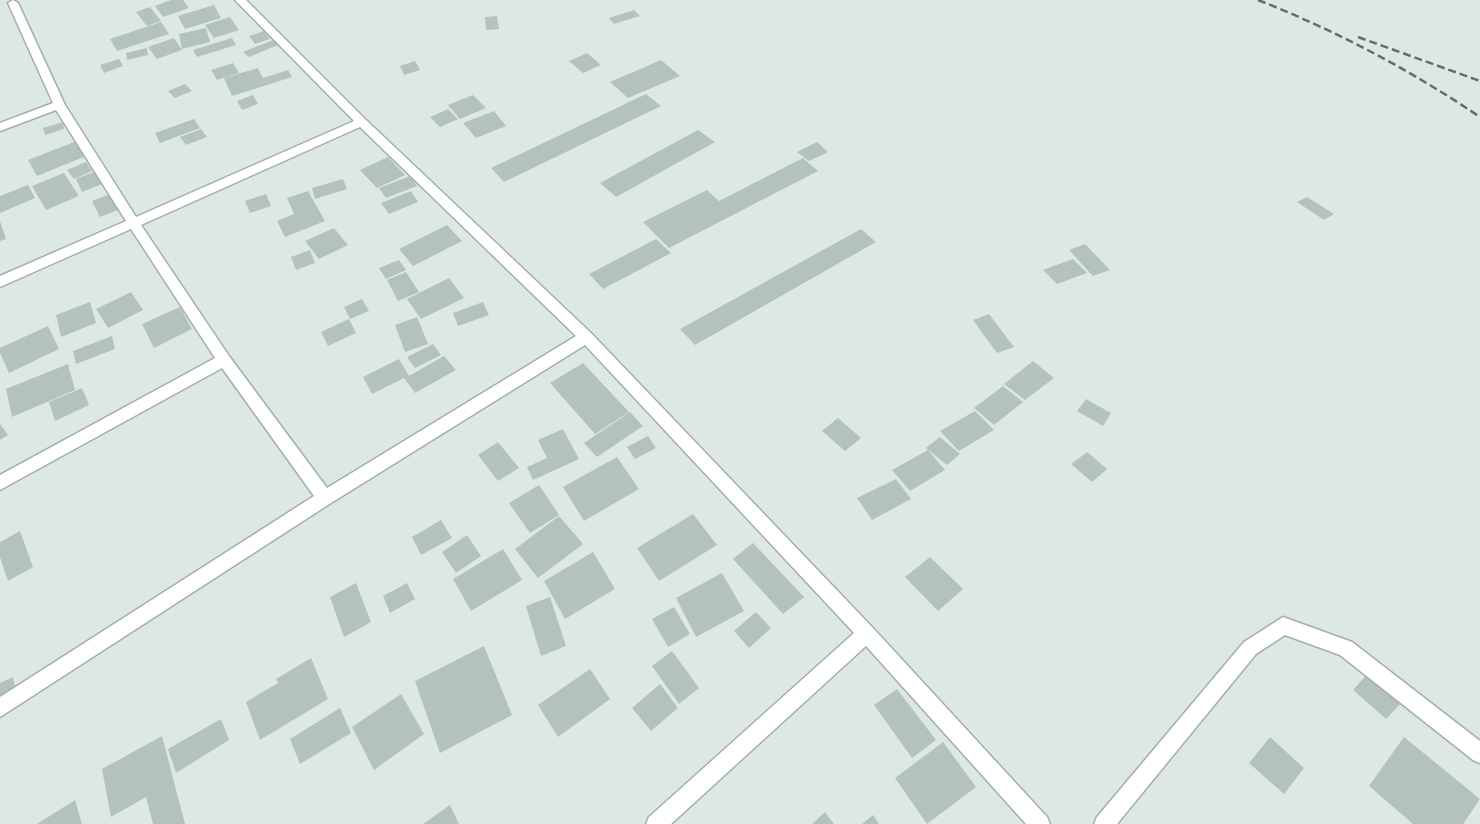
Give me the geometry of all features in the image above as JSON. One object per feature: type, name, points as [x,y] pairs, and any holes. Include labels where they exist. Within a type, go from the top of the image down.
[{"type":"street","points":[[240,0],[361,122],[586,337],[868,634],[1040,824]]},
{"type":"street","points":[[0,7],[16,1],[59,105],[133,223],[224,360],[325,498]]},
{"type":"street","points":[[0,127],[59,105]]},
{"type":"street","points":[[0,282],[361,122]]},
{"type":"street","points":[[0,708],[325,498],[586,337]]},
{"type":"street","points":[[0,483],[224,360]]},
{"type":"street","points":[[1104,824],[1250,648],[1283,626],[1346,648],[1480,753]]},
{"type":"street","points":[[656,824],[868,634]]},
{"type":"building","points":[[171,0],[183,0],[189,8],[163,17],[155,6]]},
{"type":"building","points":[[214,5],[221,18],[185,29],[178,16]]},
{"type":"building","points":[[150,7],[161,21],[147,26],[136,12]]},
{"type":"building","points":[[634,10],[640,16],[614,24],[609,18]]},
{"type":"building","points":[[497,16],[499,29],[486,30],[485,17]]},
{"type":"building","points":[[230,17],[239,30],[214,38],[205,25]]},
{"type":"building","points":[[161,22],[169,34],[117,51],[110,39]]},
{"type":"building","points":[[206,28],[210,42],[182,49],[179,34]]},
{"type":"building","points":[[264,31],[270,39],[255,44],[249,36]]},
{"type":"building","points":[[174,38],[182,50],[157,59],[148,47]]},
{"type":"building","points":[[232,38],[236,45],[197,57],[193,50]]},
{"type":"building","points":[[273,40],[278,45],[249,57],[243,52]]},
{"type":"building","points":[[147,48],[148,55],[127,60],[126,53]]},
{"type":"building","points":[[587,53],[601,65],[583,73],[569,61]]},
{"type":"building","points":[[119,59],[123,66],[104,73],[100,65]]},
{"type":"building","points":[[661,60],[680,76],[628,98],[610,82]]},
{"type":"building","points":[[415,61],[420,70],[404,75],[400,66]]},
{"type":"building","points":[[233,63],[239,73],[217,80],[211,70]]},
{"type":"building","points":[[258,68],[263,78],[288,70],[292,77],[232,96],[224,78]]},
{"type":"building","points":[[185,84],[192,91],[175,98],[168,91]]},
{"type":"building","points":[[646,94],[661,106],[504,182],[491,168]]},
{"type":"building","points":[[253,95],[258,104],[242,110],[237,101]]},
{"type":"building","points":[[473,95],[486,108],[460,119],[448,105]]},
{"type":"building","points":[[448,109],[458,119],[440,127],[430,117]]},
{"type":"building","points":[[494,111],[506,126],[476,138],[463,123]]},
{"type":"building","points":[[194,119],[200,128],[160,143],[155,133]]},
{"type":"building","points":[[63,122],[64,129],[45,135],[43,128]]},
{"type":"building","points":[[201,129],[207,137],[186,145],[180,137]]},
{"type":"building","points":[[698,130],[715,142],[616,197],[600,183]]},
{"type":"building","points":[[77,141],[86,156],[37,176],[28,160]]},
{"type":"building","points":[[817,142],[828,152],[809,161],[797,152]]},
{"type":"building","points":[[388,157],[405,175],[377,188],[360,170]]},
{"type":"building","points":[[803,158],[818,171],[669,248],[643,222],[707,190],[719,201]]},
{"type":"building","points":[[86,162],[92,171],[74,179],[67,170]]},
{"type":"building","points":[[96,171],[102,184],[82,192],[76,179]]},
{"type":"building","points":[[64,173],[79,196],[46,210],[32,186]]},
{"type":"building","points":[[410,176],[417,186],[386,198],[379,188]]},
{"type":"building","points":[[343,179],[347,189],[315,199],[312,188]]},
{"type":"building","points":[[28,185],[35,198],[0,213],[0,196]]},
{"type":"building","points":[[308,191],[325,221],[285,237],[277,221],[294,214],[287,198]]},
{"type":"building","points":[[411,191],[418,202],[389,214],[381,203]]},
{"type":"building","points":[[110,194],[118,210],[100,217],[92,201]]},
{"type":"building","points":[[266,194],[271,206],[250,213],[245,201]]},
{"type":"building","points":[[1307,197],[1334,214],[1324,220],[1297,202]]},
{"type":"building","points":[[0,221],[6,239],[0,241]]},
{"type":"building","points":[[447,225],[462,241],[413,266],[399,249]]},
{"type":"building","points":[[334,228],[348,245],[319,259],[305,241]]},
{"type":"building","points":[[861,229],[876,242],[695,345],[680,329]]},
{"type":"building","points":[[656,239],[671,253],[603,289],[589,274]]},
{"type":"building","points":[[1085,244],[1110,270],[1093,276],[1069,250]]},
{"type":"building","points":[[310,250],[315,263],[296,270],[291,257]]},
{"type":"building","points":[[1073,259],[1087,273],[1057,284],[1043,270]]},
{"type":"building","points":[[399,260],[406,270],[386,279],[379,268]]},
{"type":"building","points":[[406,272],[419,292],[398,301],[387,280]]},
{"type":"building","points":[[449,278],[464,298],[421,319],[407,299]]},
{"type":"building","points":[[131,292],[143,310],[108,328],[96,309]]},
{"type":"building","points":[[362,299],[369,311],[350,319],[344,307]]},
{"type":"building","points":[[90,302],[96,323],[61,337],[56,315]]},
{"type":"building","points":[[483,302],[489,315],[458,326],[453,313]]},
{"type":"building","points":[[180,307],[192,329],[154,348],[142,324]]},
{"type":"building","points":[[989,314],[1014,347],[997,353],[973,320]]},
{"type":"building","points":[[417,317],[428,344],[405,352],[395,325]]},
{"type":"building","points":[[349,319],[356,333],[328,346],[321,332]]},
{"type":"building","points":[[48,326],[59,349],[9,373],[0,353],[0,348]]},
{"type":"building","points":[[112,336],[115,349],[76,364],[73,351]]},
{"type":"building","points":[[433,344],[441,355],[415,368],[407,357]]},
{"type":"building","points":[[444,356],[456,370],[415,393],[404,378],[372,394],[363,377],[399,359],[409,376]]},
{"type":"building","points":[[1033,361],[1054,378],[1025,400],[1004,384]]},
{"type":"building","points":[[583,363],[629,412],[595,434],[550,383]]},
{"type":"building","points":[[68,364],[75,390],[12,417],[6,389]]},
{"type":"building","points":[[1003,386],[1023,402],[994,425],[974,408]]},
{"type":"building","points":[[82,388],[89,405],[55,421],[49,402]]},
{"type":"building","points":[[1086,399],[1111,413],[1103,426],[1077,411]]},
{"type":"building","points":[[975,411],[994,430],[959,451],[940,431]]},
{"type":"building","points":[[630,412],[643,426],[597,457],[584,443]]},
{"type":"building","points":[[838,418],[861,438],[845,451],[822,431]]},
{"type":"building","points":[[0,424],[8,435],[0,440]]},
{"type":"building","points":[[563,429],[579,459],[533,480],[527,467],[547,458],[538,440]]},
{"type":"building","points":[[648,436],[656,448],[635,459],[627,447]]},
{"type":"building","points":[[940,437],[960,454],[947,465],[926,448]]},
{"type":"building","points":[[498,442],[519,468],[498,481],[478,455]]},
{"type":"building","points":[[928,450],[945,470],[910,491],[892,470]]},
{"type":"building","points":[[1087,452],[1107,469],[1092,482],[1071,464]]},
{"type":"building","points":[[617,457],[639,489],[584,521],[563,487]]},
{"type":"building","points":[[896,479],[911,499],[872,520],[857,498]]},
{"type":"building","points":[[539,485],[559,515],[530,533],[509,503]]},
{"type":"building","points":[[693,514],[717,545],[659,581],[637,548]]},
{"type":"building","points":[[559,516],[583,544],[538,578],[515,549]]},
{"type":"building","points":[[441,520],[452,538],[421,555],[412,537]]},
{"type":"building","points":[[20,531],[33,567],[8,581],[0,557],[0,542]]},
{"type":"building","points":[[467,535],[481,556],[456,573],[442,552]]},
{"type":"building","points":[[753,543],[804,597],[783,614],[733,559]]},
{"type":"building","points":[[503,549],[522,580],[471,611],[453,579]]},
{"type":"building","points":[[593,552],[615,589],[565,619],[544,581]]},
{"type":"building","points":[[930,557],[963,589],[938,611],[905,577]]},
{"type":"building","points":[[722,573],[744,611],[696,637],[676,598]]},
{"type":"building","points":[[356,583],[371,622],[344,637],[330,597]]},
{"type":"building","points":[[407,583],[415,599],[390,613],[383,596]]},
{"type":"building","points":[[550,597],[566,646],[541,656],[526,606]]},
{"type":"building","points":[[674,607],[690,634],[668,647],[652,619]]},
{"type":"building","points":[[756,612],[771,628],[749,648],[734,631]]},
{"type":"building","points":[[484,646],[512,715],[440,753],[415,681]]},
{"type":"building","points":[[672,651],[699,688],[679,704],[652,666]]},
{"type":"building","points":[[311,658],[328,699],[260,740],[246,702],[278,683],[276,679]]},
{"type":"building","points":[[590,669],[610,699],[558,737],[538,705]]},
{"type":"building","points":[[1371,670],[1405,699],[1386,719],[1353,690]]},
{"type":"building","points":[[13,677],[16,692],[0,699],[0,683]]},
{"type":"building","points":[[660,684],[678,708],[651,731],[632,708]]},
{"type":"building","points":[[897,689],[936,740],[912,758],[874,705]]},
{"type":"building","points":[[401,694],[424,734],[374,770],[352,727]]},
{"type":"building","points":[[340,708],[351,733],[300,764],[290,739]]},
{"type":"building","points":[[221,719],[229,740],[176,773],[168,749]]},
{"type":"building","points":[[162,736],[185,824],[153,824],[146,797],[111,817],[102,769]]},
{"type":"building","points":[[1270,737],[1304,768],[1284,794],[1249,763]]},
{"type":"building","points":[[1404,737],[1480,799],[1463,824],[1413,824],[1369,786]]},
{"type":"building","points":[[943,742],[976,787],[927,824],[895,778]]},
{"type":"building","points":[[75,800],[82,824],[37,824]]},
{"type":"building","points":[[450,805],[459,824],[423,824]]},
{"type":"building","points":[[825,812],[834,824],[812,824]]},
{"type":"building","points":[[873,815],[879,824],[862,824]]},
{"type":"railway","points":[[1258,0],[1345,38],[1372,52],[1427,83],[1480,117]]},
{"type":"railway","points":[[1358,37],[1480,81]]}]
